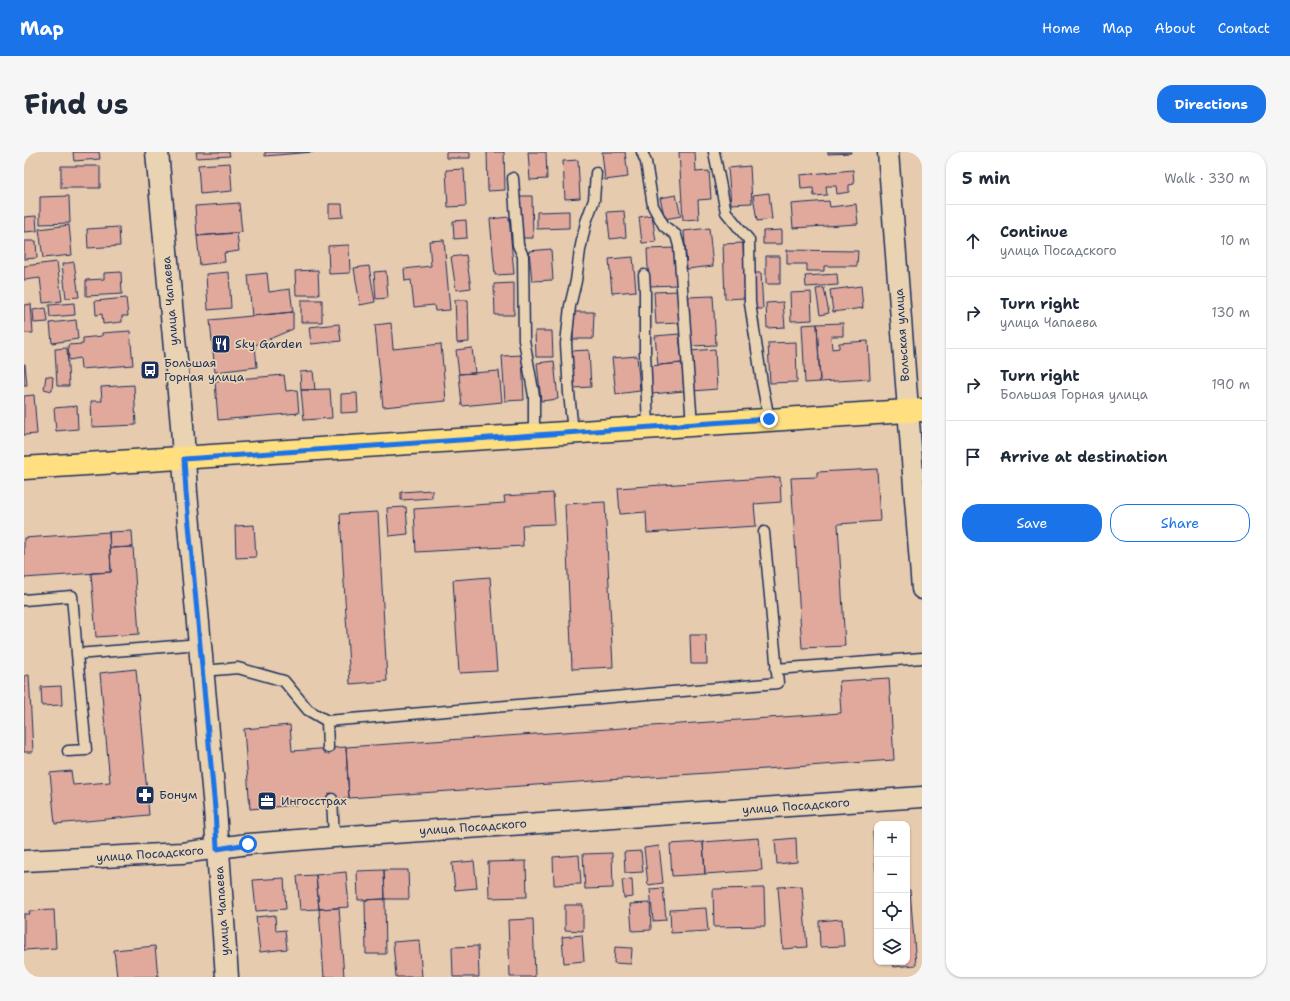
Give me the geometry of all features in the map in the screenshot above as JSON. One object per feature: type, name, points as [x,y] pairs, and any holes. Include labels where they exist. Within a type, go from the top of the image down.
[{"type":"main road","points":[[24,468],[184,459],[915,410]]},
{"type":"street","name":"улица Чапаева","points":[[157,152],[215,817],[227,977]]},
{"type":"street","name":"Вольская улица","points":[[888,152],[915,410],[922,589]]},
{"type":"street","name":"улица Посадского","points":[[24,861],[182,853],[248,844],[334,837],[922,797]]},
{"type":"lane","points":[[642,152],[646,162],[653,206],[664,226],[676,235],[679,246],[692,425]]},
{"type":"lane","points":[[714,152],[726,212],[749,240],[750,303],[769,419]]},
{"type":"lane","points":[[573,432],[566,344],[570,306],[576,281],[580,250],[586,222],[594,200],[596,173]]},
{"type":"lane","points":[[513,178],[518,245],[523,256],[524,340],[534,396],[534,435]]},
{"type":"lane","points":[[644,275],[648,427]]},
{"type":"lane","points":[[202,671],[238,668],[284,681],[308,710],[327,721],[778,683],[764,532]]},
{"type":"lane","points":[[24,600],[72,596],[86,750],[68,751]]},
{"type":"lane","points":[[77,654],[200,644]]},
{"type":"lane","points":[[776,669],[922,658]]},
{"type":"lane","points":[[327,721],[328,748]]},
{"type":"lane","points":[[332,799],[334,837]]},
{"type":"building","points":[[73,152],[99,152],[100,159],[74,161]]},
{"type":"building","points":[[196,152],[229,152],[230,156],[197,158]]},
{"type":"building","points":[[265,152],[313,152],[265,156]]},
{"type":"building","points":[[446,152],[470,152],[470,158],[446,158]]},
{"type":"building","points":[[487,152],[504,152],[505,190],[488,191]]},
{"type":"building","points":[[528,152],[546,152],[547,179],[530,180]]},
{"type":"building","points":[[602,152],[625,152],[628,177],[605,180]]},
{"type":"building","points":[[679,152],[695,152],[696,172],[709,171],[711,199],[698,200],[699,219],[683,220]]},
{"type":"building","points":[[828,152],[851,152],[851,153],[828,154]]},
{"type":"building","points":[[578,160],[580,198],[565,199],[563,161]]},
{"type":"building","points":[[230,163],[232,191],[200,194],[198,165]]},
{"type":"building","points":[[61,166],[100,166],[100,188],[61,188]]},
{"type":"building","points":[[750,166],[752,203],[731,204],[728,168]]},
{"type":"building","points":[[464,169],[466,206],[448,207],[446,170]]},
{"type":"building","points":[[853,170],[854,184],[849,185],[849,192],[837,194],[836,186],[826,186],[827,195],[814,196],[813,188],[801,189],[800,175]]},
{"type":"building","points":[[769,193],[772,219],[757,221],[753,195]]},
{"type":"building","points":[[676,195],[681,216],[665,219],[660,198]]},
{"type":"building","points":[[69,196],[70,223],[40,224],[40,197]]},
{"type":"building","points":[[520,196],[532,196],[533,238],[521,238]]},
{"type":"building","points":[[829,201],[830,207],[856,204],[858,224],[793,228],[791,204]]},
{"type":"building","points":[[239,203],[242,232],[197,236],[195,206]]},
{"type":"building","points":[[329,204],[342,204],[343,217],[329,218]]},
{"type":"building","points":[[569,211],[569,228],[537,229],[537,212]]},
{"type":"building","points":[[624,211],[626,237],[610,239],[607,212]]},
{"type":"building","points":[[652,215],[656,242],[642,243],[639,217]]},
{"type":"building","points":[[36,216],[37,231],[24,232],[24,217]]},
{"type":"building","points":[[509,217],[514,274],[495,275],[490,219]]},
{"type":"building","points":[[466,220],[467,238],[454,239],[453,221]]},
{"type":"building","points":[[69,225],[72,255],[43,258],[39,229]]},
{"type":"building","points":[[119,227],[120,246],[88,248],[87,229]]},
{"type":"building","points":[[709,228],[713,266],[687,269],[684,231]]},
{"type":"building","points":[[782,230],[782,244],[763,244],[763,231]]},
{"type":"building","points":[[237,233],[239,251],[224,253],[225,262],[200,265],[197,236]]},
{"type":"building","points":[[444,240],[450,310],[435,311],[434,305],[414,307],[411,280],[405,281],[404,269],[431,266],[429,241]]},
{"type":"building","points":[[24,241],[36,241],[37,258],[24,259]]},
{"type":"building","points":[[743,243],[745,298],[725,299],[723,244]]},
{"type":"building","points":[[349,245],[350,273],[329,274],[328,246]]},
{"type":"building","points":[[676,248],[677,285],[649,286],[647,249]]},
{"type":"building","points":[[551,249],[553,280],[532,281],[529,251]]},
{"type":"building","points":[[787,250],[858,251],[857,266],[824,266],[824,271],[807,271],[807,264],[787,264]]},
{"type":"building","points":[[466,255],[471,288],[456,290],[451,257]]},
{"type":"building","points":[[766,256],[780,256],[780,284],[766,284]]},
{"type":"building","points":[[633,257],[636,291],[612,293],[609,259]]},
{"type":"building","points":[[57,262],[62,301],[43,303],[40,278],[24,280],[24,266]]},
{"type":"building","points":[[74,262],[79,297],[66,298],[62,264]]},
{"type":"building","points":[[369,266],[375,302],[360,305],[354,268]]},
{"type":"building","points":[[318,270],[319,295],[296,295],[295,271]]},
{"type":"building","points":[[386,271],[388,298],[376,299],[374,272]]},
{"type":"building","points":[[121,272],[122,294],[86,296],[86,280],[104,279],[104,273]]},
{"type":"building","points":[[229,272],[231,308],[208,310],[206,274]]},
{"type":"building","points":[[267,273],[269,292],[290,289],[293,312],[252,316],[248,275]]},
{"type":"building","points":[[753,273],[761,273],[763,309],[754,309]]},
{"type":"building","points":[[837,274],[838,285],[806,287],[805,276]]},
{"type":"building","points":[[514,283],[514,315],[495,315],[494,284]]},
{"type":"building","points":[[861,286],[863,308],[833,312],[830,290]]},
{"type":"building","points":[[824,288],[829,313],[820,315],[816,289]]},
{"type":"building","points":[[678,291],[679,323],[656,324],[654,292]]},
{"type":"building","points":[[811,292],[812,320],[791,321],[790,293]]},
{"type":"building","points":[[713,296],[716,345],[691,346],[688,297]]},
{"type":"building","points":[[126,298],[128,316],[122,316],[122,322],[103,324],[102,314],[96,315],[95,301]]},
{"type":"building","points":[[301,300],[322,300],[322,322],[301,322]]},
{"type":"building","points":[[455,300],[468,300],[469,342],[457,343]]},
{"type":"building","points":[[783,302],[785,327],[767,328],[766,303]]},
{"type":"building","points":[[74,303],[75,315],[50,317],[49,305]]},
{"type":"building","points":[[31,304],[33,333],[24,333],[24,305]]},
{"type":"building","points":[[46,308],[48,322],[34,323],[33,310]]},
{"type":"building","points":[[293,312],[293,329],[255,345],[257,367],[215,372],[210,320]]},
{"type":"building","points":[[574,312],[594,312],[593,339],[573,339]]},
{"type":"building","points":[[76,320],[78,339],[52,343],[50,323]]},
{"type":"building","points":[[391,323],[393,349],[441,344],[446,401],[383,407],[375,325]]},
{"type":"building","points":[[843,323],[843,336],[831,336],[832,349],[839,348],[839,343],[868,341],[870,379],[820,382],[817,324]]},
{"type":"building","points":[[339,324],[341,341],[311,344],[309,327]]},
{"type":"building","points":[[817,324],[820,382],[805,383],[802,325]]},
{"type":"building","points":[[130,331],[133,365],[81,369],[80,358],[69,360],[68,345],[83,344],[83,338],[102,336],[102,333]]},
{"type":"building","points":[[535,331],[552,331],[553,357],[536,357]]},
{"type":"building","points":[[679,334],[682,363],[658,365],[655,336]]},
{"type":"building","points":[[796,342],[797,382],[770,383],[768,343]]},
{"type":"building","points":[[67,348],[69,386],[57,386],[55,349]]},
{"type":"building","points":[[472,348],[475,373],[459,374],[456,350]]},
{"type":"building","points":[[715,349],[717,389],[693,391],[690,351]]},
{"type":"building","points":[[589,350],[591,387],[573,388],[571,351]]},
{"type":"building","points":[[522,355],[524,400],[505,401],[502,356]]},
{"type":"building","points":[[637,356],[640,391],[616,394],[612,358]]},
{"type":"building","points":[[554,361],[558,399],[541,401],[537,363]]},
{"type":"building","points":[[682,363],[684,391],[652,394],[650,366]]},
{"type":"building","points":[[25,364],[27,385],[24,385]]},
{"type":"building","points":[[313,371],[315,390],[301,390],[300,372]]},
{"type":"building","points":[[499,371],[502,402],[462,406],[459,374]]},
{"type":"building","points":[[284,375],[286,391],[297,390],[299,413],[218,420],[215,381]]},
{"type":"building","points":[[46,376],[53,377],[52,391],[44,389]]},
{"type":"building","points":[[134,385],[136,425],[92,427],[91,401],[102,401],[101,387]]},
{"type":"building","points":[[330,389],[332,418],[304,420],[301,390]]},
{"type":"building","points":[[357,393],[358,412],[341,413],[341,394]]},
{"type":"building","points":[[34,395],[37,434],[24,435],[24,396]]},
{"type":"building","points":[[77,406],[78,429],[56,431],[54,408]]},
{"type":"building","points":[[877,469],[880,521],[838,524],[845,646],[802,648],[791,478],[817,477],[817,472]]},
{"type":"building","points":[[780,477],[781,502],[754,504],[756,526],[647,533],[646,512],[620,514],[618,488]]},
{"type":"building","points":[[432,490],[432,498],[401,500],[401,492]]},
{"type":"building","points":[[553,493],[555,524],[522,525],[523,546],[416,552],[414,509],[505,503],[504,496]]},
{"type":"building","points":[[605,502],[613,667],[572,669],[565,504]]},
{"type":"building","points":[[406,507],[408,534],[389,536],[387,508]]},
{"type":"building","points":[[378,512],[387,681],[350,684],[340,514]]},
{"type":"building","points":[[254,525],[256,557],[236,558],[235,526]]},
{"type":"building","points":[[132,531],[133,547],[110,548],[109,532]]},
{"type":"building","points":[[109,532],[111,572],[24,578],[24,538]]},
{"type":"building","points":[[133,547],[139,634],[96,637],[91,573],[111,572],[110,548]]},
{"type":"building","points":[[490,577],[497,671],[459,673],[453,580]]},
{"type":"building","points":[[690,635],[706,635],[707,664],[691,664]]},
{"type":"building","points":[[136,669],[149,815],[55,824],[50,773],[71,771],[73,785],[110,782],[100,673]]},
{"type":"building","points":[[29,675],[33,752],[24,752],[24,676]]},
{"type":"building","points":[[889,678],[894,760],[349,798],[346,747],[841,713],[839,681]]},
{"type":"building","points":[[61,686],[62,705],[42,706],[41,687]]},
{"type":"building","points":[[290,725],[292,751],[346,747],[349,798],[297,802],[297,805],[250,809],[244,729]]},
{"type":"building","points":[[759,838],[762,870],[705,874],[703,842]]},
{"type":"building","points":[[796,838],[797,862],[777,864],[775,840]]},
{"type":"building","points":[[703,842],[705,874],[672,876],[670,844]]},
{"type":"building","points":[[659,846],[663,883],[648,885],[644,848]]},
{"type":"building","points":[[641,851],[643,872],[625,873],[624,852]]},
{"type":"building","points":[[612,853],[613,888],[585,889],[583,854]]},
{"type":"building","points":[[579,855],[581,884],[554,885],[553,857]]},
{"type":"building","points":[[474,861],[477,888],[455,890],[452,863]]},
{"type":"building","points":[[526,861],[527,897],[489,898],[488,862]]},
{"type":"building","points":[[384,870],[385,899],[358,900],[357,871]]},
{"type":"building","points":[[384,870],[408,870],[409,899],[385,899]]},
{"type":"building","points":[[346,872],[349,907],[319,909],[316,875]]},
{"type":"building","points":[[316,875],[319,909],[300,910],[297,876]]},
{"type":"building","points":[[284,878],[286,909],[256,911],[253,880]]},
{"type":"building","points":[[632,879],[633,897],[624,898],[622,880]]},
{"type":"building","points":[[802,886],[807,947],[783,949],[778,887]]},
{"type":"building","points":[[663,888],[666,920],[653,921],[650,889]]},
{"type":"building","points":[[764,888],[765,926],[714,927],[713,889]]},
{"type":"building","points":[[910,890],[916,965],[893,967],[893,965],[910,965]]},
{"type":"building","points":[[385,899],[386,954],[366,954],[365,900]]},
{"type":"building","points":[[650,903],[651,930],[632,931],[630,904]]},
{"type":"building","points":[[565,905],[583,905],[583,931],[565,930]]},
{"type":"building","points":[[339,908],[344,977],[324,977],[319,909]]},
{"type":"building","points":[[706,908],[708,931],[671,933],[670,910]]},
{"type":"building","points":[[54,910],[56,948],[24,950],[24,914],[30,914],[29,911]]},
{"type":"building","points":[[275,915],[276,931],[285,930],[287,949],[260,952],[256,917]]},
{"type":"building","points":[[533,919],[535,977],[510,977],[508,920]]},
{"type":"building","points":[[842,919],[844,946],[820,947],[819,921]]},
{"type":"building","points":[[582,935],[584,961],[564,963],[562,937]]},
{"type":"building","points":[[419,940],[422,977],[396,977],[393,942]]},
{"type":"building","points":[[155,946],[158,977],[117,977],[114,950]]},
{"type":"building","points":[[478,946],[479,977],[453,977],[452,947]]},
{"type":"building","points":[[615,947],[632,948],[631,964],[614,963]]},
{"type":"place","name":"Sky Garden","points":[[221,344]]},
{"type":"place","name":"Большая Горная улица","points":[[150,370]]},
{"type":"place","name":"Бонум","points":[[145,795]]},
{"type":"place","name":"Ингосстрах","points":[[267,801]]},
{"type":"route","points":[[248,844],[217,849],[215,809],[184,459],[769,419]]}]
